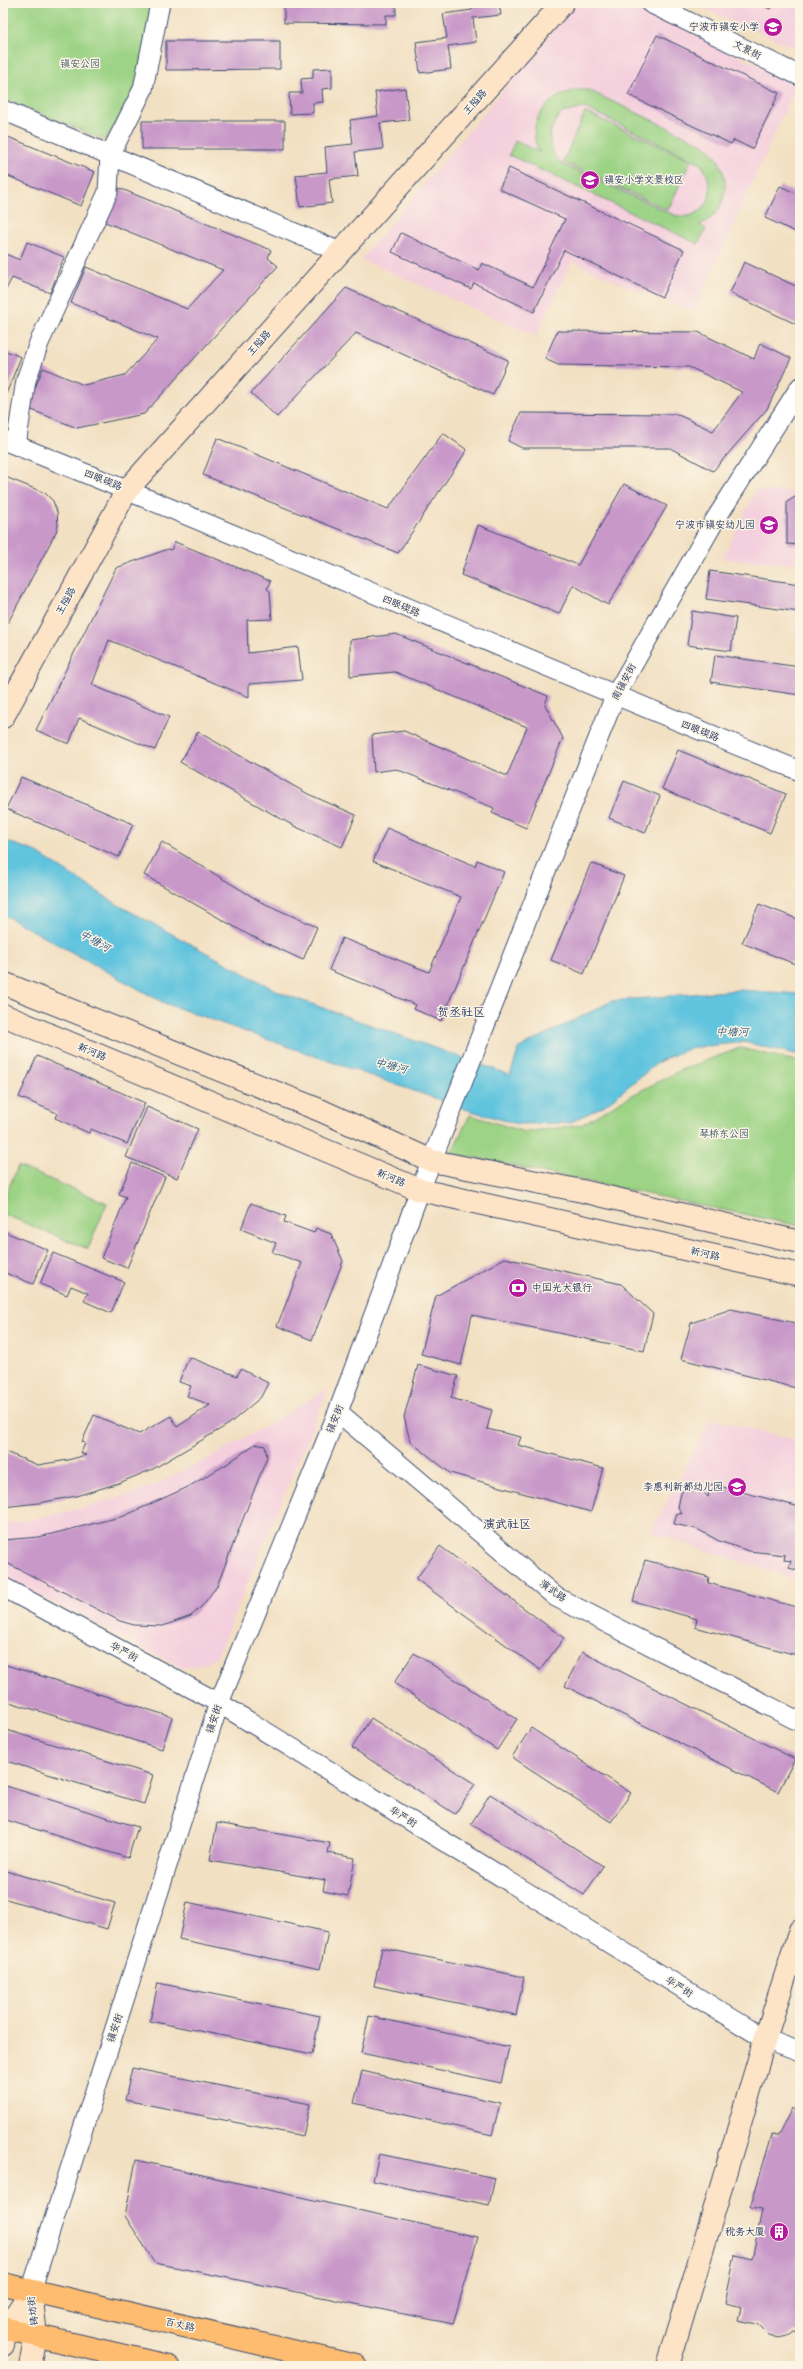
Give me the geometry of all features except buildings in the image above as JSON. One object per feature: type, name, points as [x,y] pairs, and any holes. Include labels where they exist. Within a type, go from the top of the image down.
[{"type":"main road","name":"王隘路","points":[[3,717],[127,490],[563,3]]},
{"type":"main road","points":[[3,983],[322,1111],[432,1161],[582,1191],[800,1242]]},
{"type":"main road","name":"新河路","points":[[3,1015],[420,1190],[800,1276]]},
{"type":"main road","points":[[668,2366],[765,2039],[800,1930]]},
{"type":"main road","name":"百丈路","points":[[3,2284],[356,2366]]},
{"type":"main road","name":"铸坊街","points":[[4,2334],[31,2291]]},
{"type":"main road","name":"铸坊街","points":[[30,2366],[36,2336],[31,2291]]},
{"type":"main road","points":[[4,2334],[36,2336],[168,2366]]},
{"type":"street","points":[[9,442],[26,380],[39,343],[108,192],[110,156],[142,89],[160,3]]},
{"type":"street","name":"文景街","points":[[650,3],[800,76]]},
{"type":"street","points":[[3,110],[340,252]]},
{"type":"street","name":"南镇安街","points":[[432,1161],[615,696],[715,520],[800,388]]},
{"type":"street","name":"四眼碶路","points":[[9,442],[127,490],[615,696],[800,771]]},
{"type":"street","name":"镇安街","points":[[31,2291],[219,1703],[338,1412],[432,1161]]},
{"type":"street","name":"演武路","points":[[338,1412],[556,1597],[800,1722]]},
{"type":"street","name":"华严街","points":[[3,1587],[219,1703],[765,2039],[800,2052]]},
{"type":"shaded area","name":"镇安小学文景校区","points":[[577,3],[629,3],[797,84],[694,311],[633,289],[572,261],[536,336],[361,259]]},
{"type":"shaded area","name":"宁波市镇安小学","points":[[691,3],[800,3],[800,50]]},
{"type":"shaded area","name":"宁波市镇安幼儿园","points":[[756,491],[800,492],[800,563],[722,559]]},
{"type":"shaded area","points":[[328,1389],[217,1656],[203,1664],[183,1668],[3,1578],[3,1525],[76,1510],[148,1488],[215,1455]]},
{"type":"shaded area","name":"李惠利新都幼儿园","points":[[710,1419],[800,1441],[800,1581],[651,1532]]},
{"type":"green space","name":"镇安公园","points":[[3,3],[154,3],[137,89],[105,140],[3,98]]},
{"type":"green space","points":[[576,90],[588,90],[703,144],[713,152],[720,163],[724,174],[725,186],[723,198],[718,209],[710,218],[699,225],[706,229],[698,244],[509,155],[515,141],[539,152],[535,141],[537,120],[541,112],[548,104],[566,93]],"holes":[[[585,108],[700,163],[706,172],[709,181],[710,191],[708,202],[701,210],[689,216],[674,215],[560,163],[555,156],[550,143],[551,131],[553,125],[562,113]]]},
{"type":"green space","points":[[585,112],[691,160],[668,210],[563,162]]},
{"type":"green space","name":"琴桥东公园","points":[[740,1048],[800,1062],[800,1226],[451,1153],[470,1115],[525,1132],[581,1125],[621,1101],[681,1070]]},
{"type":"green space","points":[[18,1166],[107,1203],[88,1249],[3,1214],[3,1201]]},
{"type":"water","name":"中塘河","points":[[3,840],[34,851],[120,906],[281,993],[510,1075],[519,1048],[612,1001],[739,990],[800,994],[800,1055],[744,1042],[690,1048],[660,1061],[605,1105],[569,1123],[517,1124],[468,1110],[164,1003],[8,917],[3,914]]},
{"type":"place","name":"宁波市镇安小学","points":[[773,27]]},
{"type":"place","name":"镇安小学文景校区","points":[[590,180]]},
{"type":"place","name":"宁波市镇安幼儿园","points":[[769,525]]},
{"type":"place","name":"中国光大银行","points":[[518,1288]]},
{"type":"place","name":"李惠利新都幼儿园","points":[[737,1487]]},
{"type":"place","name":"税务大厦","points":[[779,2232]]},
{"type":"district","name":"贺丞社区","points":[[461,1012]]},
{"type":"district","name":"演武社区","points":[[507,1524]]}]
